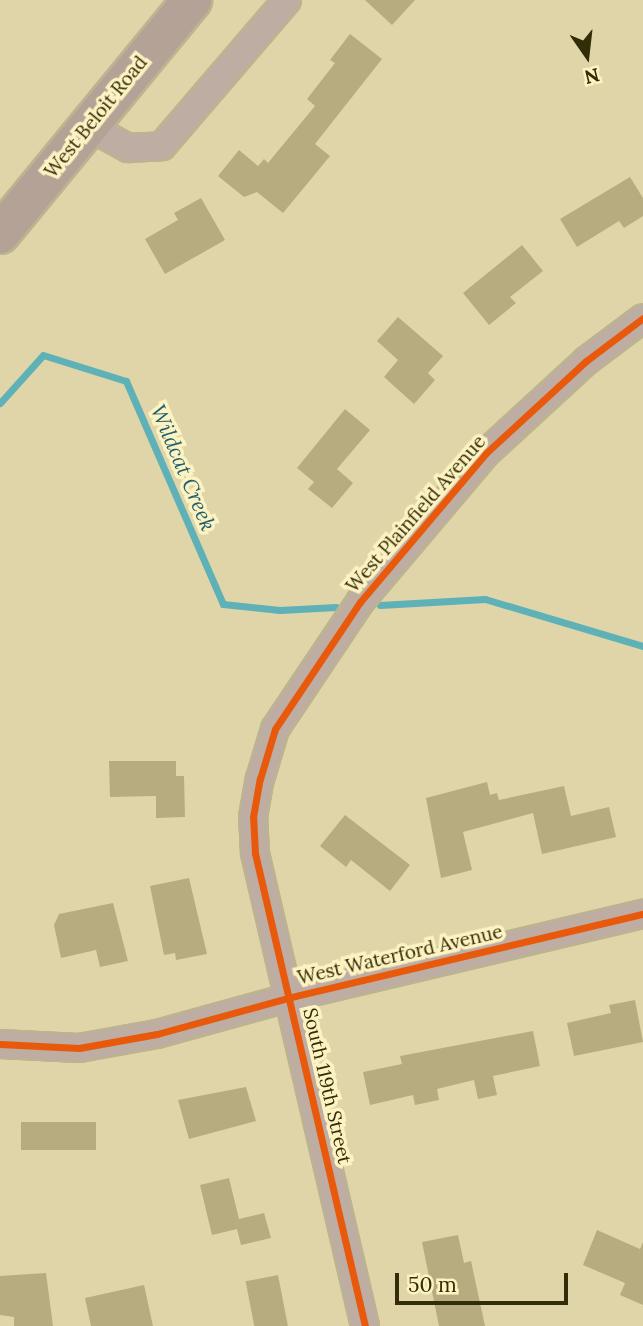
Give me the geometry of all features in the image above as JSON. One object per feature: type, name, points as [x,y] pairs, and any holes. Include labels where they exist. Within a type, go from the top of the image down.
[{"type":"main road","name":"West Beloit Road","points":[[0,233],[192,0]]},
{"type":"street","points":[[88,126],[128,148],[162,146],[287,0]]},
{"type":"street","name":"West Plainfield Avenue","points":[[255,853],[253,817],[275,729],[360,602],[486,453],[586,361],[643,318]]},
{"type":"street","name":"South 119th Street","points":[[255,853],[291,997],[365,1326]]},
{"type":"street","name":"West Waterford Avenue","points":[[0,1044],[79,1048],[157,1034],[291,997],[643,914]]},
{"type":"building","points":[[365,0],[415,0],[392,25]]},
{"type":"building","points":[[350,34],[382,59],[315,144],[330,156],[283,213],[257,192],[244,197],[218,176],[239,150],[258,166],[264,159],[268,163],[315,106],[307,99],[335,63],[330,60]]},
{"type":"building","points":[[630,177],[643,198],[643,216],[624,228],[619,221],[577,247],[560,219]]},
{"type":"building","points":[[201,198],[225,240],[165,274],[145,239],[178,220],[174,213]]},
{"type":"building","points":[[522,245],[543,271],[510,297],[516,303],[489,325],[463,293]]},
{"type":"building","points":[[398,317],[443,356],[428,373],[435,380],[414,404],[384,377],[398,360],[377,341]]},
{"type":"building","points":[[345,409],[370,430],[337,469],[353,483],[332,508],[308,489],[314,482],[297,468]]},
{"type":"building","points":[[109,761],[176,761],[176,776],[184,776],[185,817],[156,818],[156,796],[110,797]]},
{"type":"building","points":[[487,782],[490,795],[497,793],[499,800],[564,786],[571,816],[609,807],[616,837],[542,854],[533,813],[463,832],[472,870],[441,878],[426,798]]},
{"type":"building","points":[[345,815],[410,865],[390,891],[351,860],[346,867],[320,846]]},
{"type":"building","points":[[189,878],[207,954],[176,960],[175,953],[164,955],[150,886]]},
{"type":"building","points":[[113,903],[128,961],[100,967],[96,950],[61,958],[54,925],[59,914]]},
{"type":"building","points":[[635,1000],[643,1042],[574,1056],[567,1023],[611,1013],[609,1005]]},
{"type":"building","points":[[533,1031],[540,1066],[493,1076],[497,1095],[478,1099],[474,1080],[437,1089],[439,1100],[415,1105],[413,1095],[370,1105],[363,1072],[402,1064],[400,1056]]},
{"type":"building","points":[[246,1087],[256,1121],[189,1139],[178,1100]]},
{"type":"building","points":[[21,1122],[96,1122],[96,1150],[21,1150]]},
{"type":"building","points":[[229,1178],[239,1219],[264,1213],[271,1238],[241,1245],[237,1229],[212,1235],[200,1185]]},
{"type":"building","points":[[597,1230],[640,1249],[636,1259],[643,1242],[643,1305],[620,1295],[625,1283],[583,1265]]},
{"type":"building","points":[[458,1235],[464,1263],[471,1261],[485,1326],[439,1326],[422,1242]]},
{"type":"building","points":[[46,1273],[53,1326],[14,1326],[14,1317],[0,1315],[0,1276]]},
{"type":"building","points":[[278,1275],[288,1326],[254,1326],[246,1281]]},
{"type":"building","points":[[144,1285],[153,1326],[91,1326],[85,1298]]},
{"type":"waterway","name":"Wildcat Creek","points":[[0,403],[43,355],[126,381],[223,604],[280,610],[336,607]]},
{"type":"waterway","name":"Wildcat Creek","points":[[380,605],[485,599],[643,646]]},
{"type":"cycle path","points":[[365,1326],[255,853],[253,817],[260,779],[275,729],[360,602],[486,453],[586,361],[643,318]]},
{"type":"cycle path","points":[[0,1044],[79,1048],[157,1034],[291,997],[643,914]]}]
